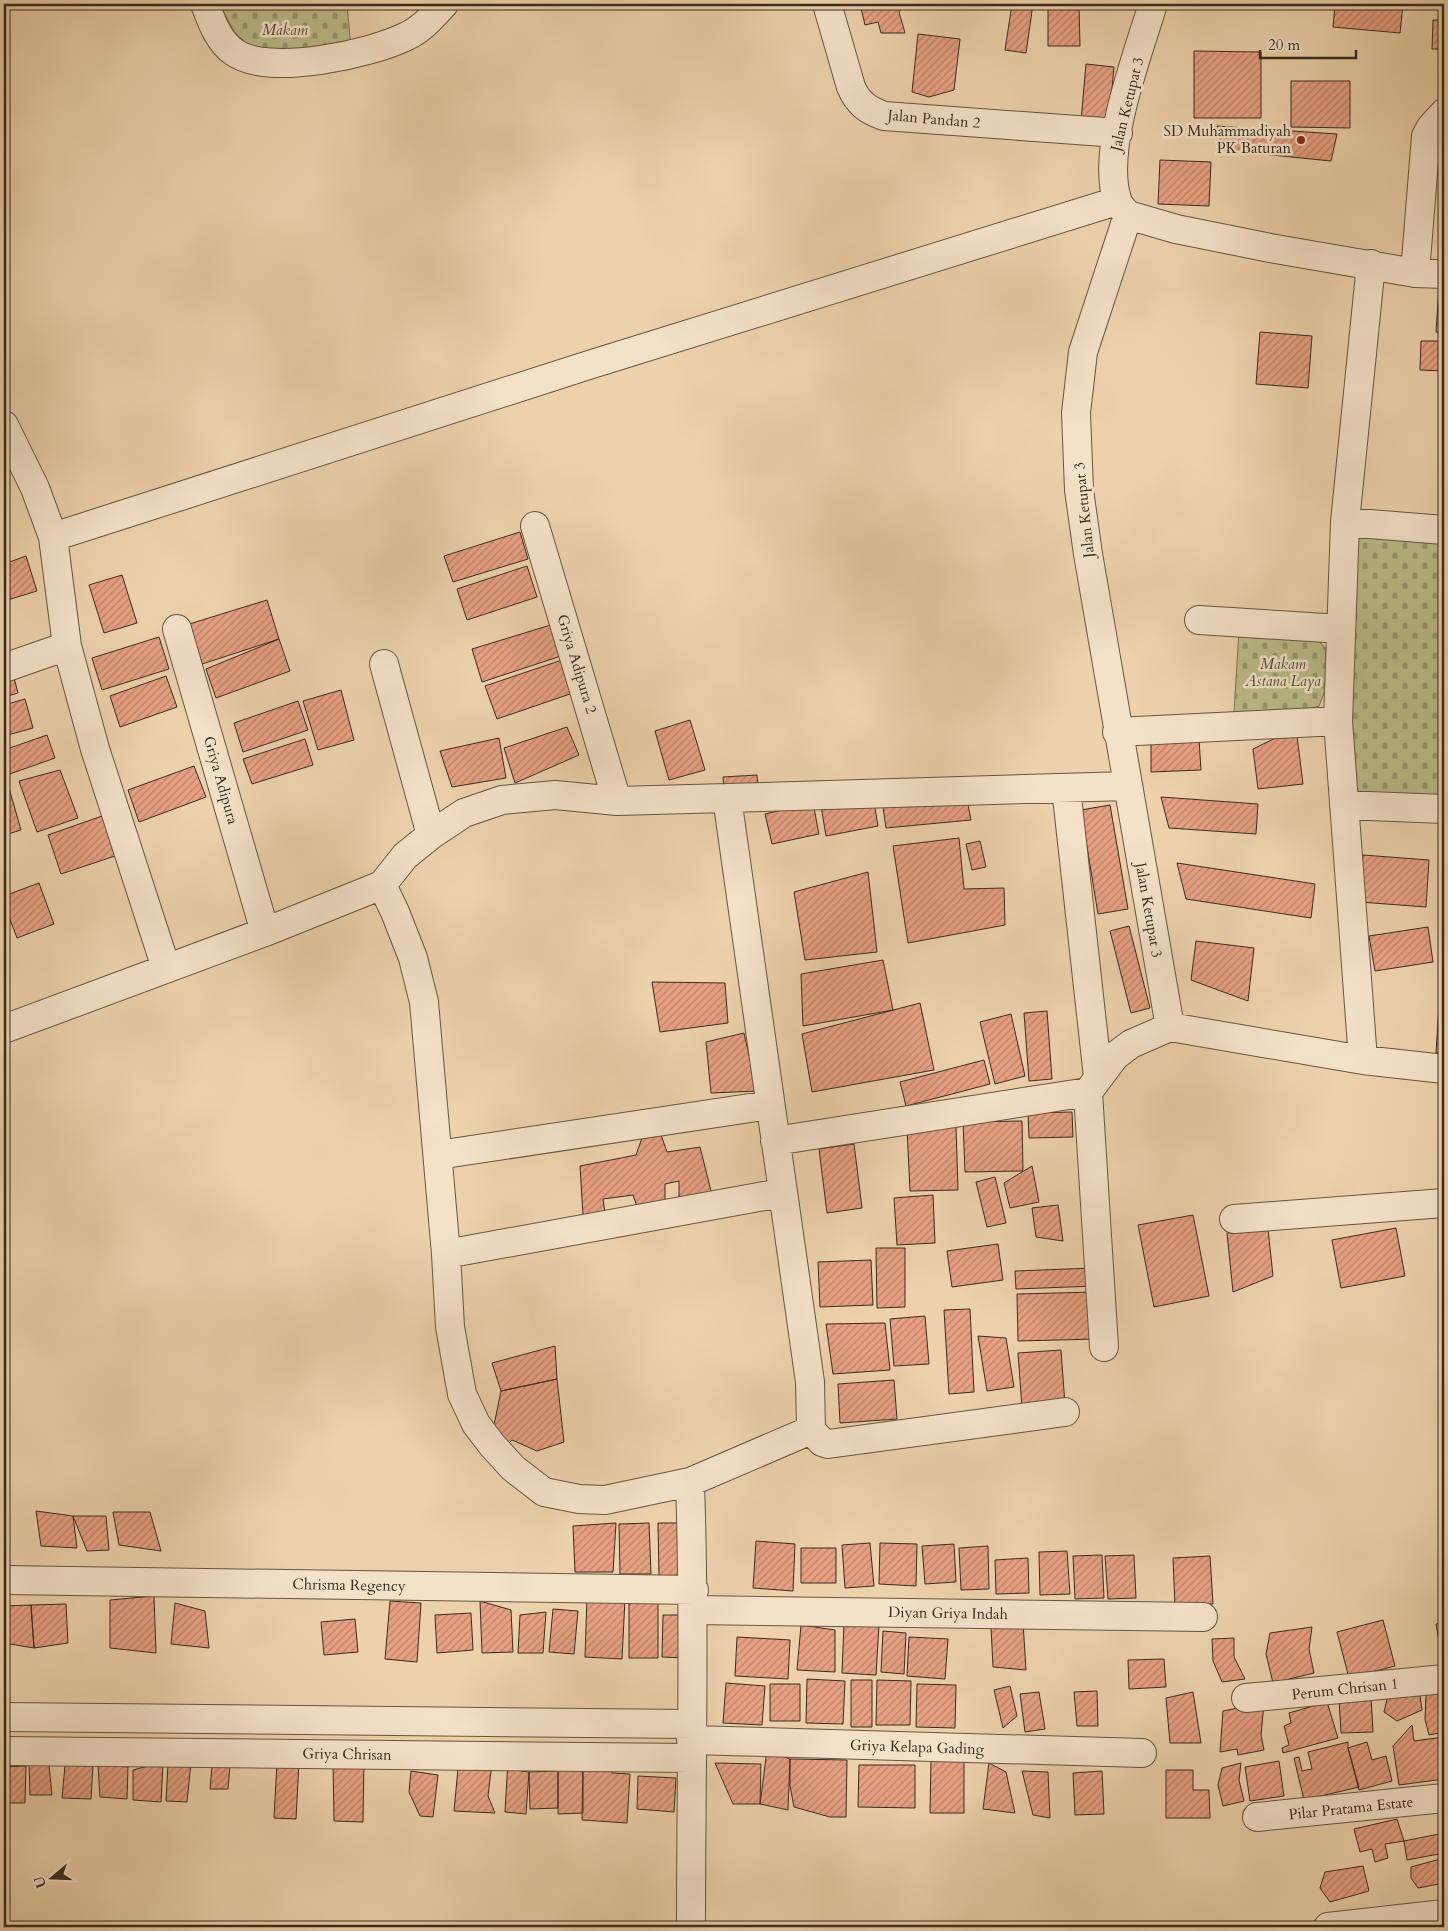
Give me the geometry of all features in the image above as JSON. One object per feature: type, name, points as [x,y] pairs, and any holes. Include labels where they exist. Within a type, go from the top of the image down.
[{"type":"street","points":[[204,4],[217,33],[233,52],[253,61],[284,63],[328,59],[368,50],[407,36],[428,22],[444,4]]},
{"type":"street","name":"Jalan Pandan 2","points":[[826,4],[851,87],[857,100],[869,110],[884,116],[1118,133]]},
{"type":"street","name":"Jalan Ketupat 3","points":[[1154,4],[1124,102],[1118,133],[1114,154],[1113,179],[1122,208],[1083,352],[1076,413],[1079,490],[1117,732],[1170,1027]]},
{"type":"street","points":[[1415,273],[1426,136],[1431,127],[1444,113]]},
{"type":"street","points":[[53,537],[592,364],[1122,208],[1176,229],[1270,248],[1415,273],[1444,274]]},
{"type":"street","points":[[1363,1060],[1338,721],[1345,522],[1371,264]]},
{"type":"street","points":[[4,425],[35,488],[53,537],[67,646],[95,749],[166,968]]},
{"type":"street","points":[[1345,522],[1444,530]]},
{"type":"street","name":"Griya Adipura 2","points":[[535,526],[617,801]]},
{"type":"street","points":[[1200,620],[1341,630]]},
{"type":"street","name":"Griya Adipura","points":[[177,629],[265,932]]},
{"type":"street","points":[[4,668],[67,646]]},
{"type":"street","points":[[384,664],[431,835]]},
{"type":"street","points":[[1117,732],[1338,721]]},
{"type":"street","points":[[4,1029],[265,932],[382,885],[405,856],[431,835],[464,813],[502,800],[555,795],[617,801],[1127,786]]},
{"type":"street","points":[[1066,788],[1093,1085],[1104,1347]]},
{"type":"street","points":[[727,798],[810,1382],[811,1430],[822,1442],[828,1444],[1065,1412]]},
{"type":"street","points":[[1344,805],[1444,809]]},
{"type":"street","points":[[382,885],[406,937],[420,983],[438,1155],[450,1327],[462,1394],[476,1424],[513,1468],[544,1492],[578,1499],[605,1500],[690,1482],[811,1430]]},
{"type":"street","points":[[775,1141],[1093,1085],[1115,1056],[1131,1044],[1170,1027],[1363,1060],[1444,1069]]},
{"type":"street","points":[[438,1155],[770,1105]]},
{"type":"street","points":[[446,1254],[782,1193]]},
{"type":"street","points":[[1234,1219],[1444,1203]]},
{"type":"street","points":[[690,1482],[694,1600],[691,1741],[691,1927]]},
{"type":"street","name":"Chrisma Regency","points":[[4,1580],[694,1600]]},
{"type":"street","name":"Diyan Griya Indah","points":[[694,1600],[1203,1617]]},
{"type":"street","name":"Perum Chrisan 1","points":[[1246,1698],[1444,1679]]},
{"type":"street","points":[[4,1717],[691,1741]]},
{"type":"street","name":"Griya Chrisan","points":[[4,1751],[691,1741]]},
{"type":"street","name":"Griya Kelapa Gading","points":[[691,1741],[1142,1753]]},
{"type":"street","name":"Pilar Pratama Estate","points":[[1257,1817],[1444,1798]]},
{"type":"street","points":[[1328,1927],[1444,1914]]},
{"type":"green space","name":"Makam","points":[[219,4],[347,4],[351,48],[312,55],[251,47],[235,33]]},
{"type":"green space","name":"Makam Astana Laya","points":[[1358,529],[1444,536],[1444,795],[1358,793],[1349,789]]},
{"type":"green space","name":"Makam Astana Laya","points":[[1239,630],[1315,636],[1325,648],[1328,683],[1319,706],[1301,712],[1234,712]]},
{"type":"building","points":[[860,4],[903,4],[899,12],[905,33],[881,33],[878,22],[865,25]]},
{"type":"building","points":[[1012,4],[1033,4],[1026,53],[1005,50]]},
{"type":"building","points":[[1335,4],[1403,4],[1400,33],[1333,27]]},
{"type":"building","points":[[1048,6],[1079,6],[1080,46],[1048,46]]},
{"type":"building","points":[[1433,20],[1444,20],[1444,49],[1432,49]]},
{"type":"building","points":[[918,34],[960,39],[954,90],[929,97],[912,92]]},
{"type":"building","points":[[1194,51],[1261,52],[1261,118],[1194,118]]},
{"type":"building","points":[[1086,64],[1114,67],[1109,123],[1081,121]]},
{"type":"building","points":[[1291,81],[1350,81],[1350,128],[1291,127]]},
{"type":"building","points":[[1217,126],[1337,134],[1331,161],[1222,150]]},
{"type":"building","points":[[1160,160],[1211,162],[1209,206],[1158,204]]},
{"type":"building","points":[[1439,287],[1444,287],[1444,333],[1436,332]]},
{"type":"building","points":[[1260,332],[1312,336],[1308,388],[1256,384]]},
{"type":"building","points":[[1421,341],[1444,341],[1444,371],[1420,370]]},
{"type":"building","points":[[520,532],[528,559],[453,582],[444,556]]},
{"type":"building","points":[[26,556],[37,591],[4,601],[4,564]]},
{"type":"building","points":[[527,566],[537,597],[467,620],[457,589]]},
{"type":"building","points":[[122,575],[137,623],[104,633],[89,585]]},
{"type":"building","points":[[267,600],[279,639],[199,665],[186,625]]},
{"type":"building","points":[[554,624],[564,655],[482,682],[472,649]]},
{"type":"building","points":[[159,637],[169,669],[102,690],[92,658]]},
{"type":"building","points":[[279,639],[290,671],[216,698],[206,669]]},
{"type":"building","points":[[562,660],[573,693],[497,719],[485,686]]},
{"type":"building","points":[[166,676],[177,707],[120,727],[110,696]]},
{"type":"building","points":[[14,678],[18,693],[4,697],[4,681]]},
{"type":"building","points":[[341,690],[354,740],[318,750],[303,701]]},
{"type":"building","points":[[25,699],[33,728],[4,736],[4,705]]},
{"type":"building","points":[[298,701],[308,730],[243,752],[234,723]]},
{"type":"building","points":[[690,720],[705,770],[669,780],[655,731]]},
{"type":"building","points":[[567,727],[579,755],[515,783],[504,748]]},
{"type":"building","points":[[1296,728],[1303,784],[1258,789],[1253,749]]},
{"type":"building","points":[[47,735],[55,758],[4,776],[4,750]]},
{"type":"building","points":[[499,738],[506,778],[452,787],[440,751]]},
{"type":"building","points":[[305,739],[313,765],[252,784],[243,759]]},
{"type":"building","points":[[1199,739],[1201,770],[1151,772],[1151,740]]},
{"type":"building","points":[[194,766],[206,797],[139,822],[128,790]]},
{"type":"building","points":[[60,770],[78,818],[37,832],[19,781]]},
{"type":"building","points":[[757,775],[758,789],[724,791],[723,777]]},
{"type":"building","points":[[7,781],[21,830],[8,834],[4,819],[4,783]]},
{"type":"building","points":[[966,795],[971,820],[886,828],[882,800]]},
{"type":"building","points":[[873,797],[878,826],[826,836],[821,806]]},
{"type":"building","points":[[1161,797],[1258,804],[1256,834],[1169,828]]},
{"type":"building","points":[[813,803],[819,834],[772,844],[765,814]]},
{"type":"building","points":[[1110,805],[1128,909],[1098,914],[1081,810]]},
{"type":"building","points":[[102,816],[115,856],[61,874],[48,835]]},
{"type":"building","points":[[959,838],[964,889],[1004,888],[1005,925],[908,943],[893,846]]},
{"type":"building","points":[[980,841],[986,867],[972,870],[966,844]]},
{"type":"building","points":[[1363,855],[1429,860],[1426,907],[1360,902]]},
{"type":"building","points":[[1177,863],[1315,884],[1311,918],[1186,899]]},
{"type":"building","points":[[868,872],[877,952],[805,960],[794,892]]},
{"type":"building","points":[[39,883],[54,924],[17,938],[4,904],[4,896]]},
{"type":"building","points":[[1129,926],[1150,1008],[1131,1013],[1110,931]]},
{"type":"building","points":[[1428,927],[1433,962],[1375,971],[1369,936]]},
{"type":"building","points":[[1196,941],[1254,948],[1248,1001],[1191,980]]},
{"type":"building","points":[[883,960],[893,1010],[803,1026],[801,974]]},
{"type":"building","points":[[652,982],[725,983],[728,1023],[660,1032]]},
{"type":"building","points":[[1440,989],[1444,989],[1444,1053],[1436,1053]]},
{"type":"building","points":[[920,1003],[934,1070],[812,1092],[802,1034]]},
{"type":"building","points":[[1047,1011],[1052,1079],[1029,1081],[1024,1013]]},
{"type":"building","points":[[1011,1014],[1025,1076],[995,1084],[980,1022]]},
{"type":"building","points":[[744,1033],[757,1091],[711,1093],[706,1042]]},
{"type":"building","points":[[984,1060],[990,1084],[906,1106],[900,1082]]},
{"type":"building","points":[[1072,1112],[1073,1137],[1029,1138],[1028,1113]]},
{"type":"building","points":[[1022,1121],[1023,1171],[965,1172],[963,1122]]},
{"type":"building","points":[[956,1126],[958,1190],[910,1191],[907,1128]]},
{"type":"building","points":[[660,1132],[667,1152],[700,1147],[712,1195],[679,1199],[679,1181],[665,1184],[665,1203],[637,1206],[633,1195],[603,1199],[605,1213],[583,1215],[580,1166],[636,1155],[642,1138]]},
{"type":"building","points":[[854,1144],[862,1208],[827,1213],[819,1149]]},
{"type":"building","points":[[1032,1166],[1039,1202],[1010,1208],[1004,1183]]},
{"type":"building","points":[[995,1177],[1006,1223],[987,1227],[976,1182]]},
{"type":"building","points":[[933,1195],[935,1243],[897,1245],[894,1198]]},
{"type":"building","points":[[1058,1205],[1063,1241],[1036,1237],[1032,1208]]},
{"type":"building","points":[[1193,1215],[1209,1296],[1154,1307],[1138,1225]]},
{"type":"building","points":[[1396,1228],[1405,1276],[1341,1288],[1332,1240]]},
{"type":"building","points":[[1268,1229],[1273,1276],[1233,1292],[1227,1233]]},
{"type":"building","points":[[998,1244],[1003,1280],[952,1287],[947,1251]]},
{"type":"building","points":[[876,1248],[905,1248],[905,1307],[877,1308]]},
{"type":"building","points":[[871,1260],[873,1305],[820,1307],[818,1262]]},
{"type":"building","points":[[1094,1268],[1095,1286],[1016,1289],[1015,1271]]},
{"type":"building","points":[[1095,1292],[1097,1339],[1018,1341],[1017,1294]]},
{"type":"building","points":[[970,1309],[974,1392],[949,1394],[944,1310]]},
{"type":"building","points":[[925,1316],[929,1364],[894,1366],[890,1319]]},
{"type":"building","points":[[885,1323],[890,1370],[833,1374],[826,1324]]},
{"type":"building","points":[[978,1336],[1006,1338],[1014,1387],[987,1391]]},
{"type":"building","points":[[555,1346],[557,1379],[501,1391],[492,1363]]},
{"type":"building","points":[[1061,1350],[1065,1405],[1022,1408],[1018,1353]]},
{"type":"building","points":[[557,1379],[564,1442],[537,1451],[512,1440],[508,1444],[494,1425],[501,1391]]},
{"type":"building","points":[[894,1380],[897,1419],[840,1423],[838,1384]]},
{"type":"building","points":[[36,1511],[73,1516],[77,1548],[41,1546]]},
{"type":"building","points":[[113,1512],[150,1512],[161,1551],[119,1545]]},
{"type":"building","points":[[73,1516],[106,1516],[109,1550],[87,1551]]},
{"type":"building","points":[[616,1523],[613,1572],[575,1572],[573,1526]]},
{"type":"building","points":[[649,1523],[651,1574],[620,1574],[619,1524]]},
{"type":"building","points":[[658,1523],[685,1523],[686,1575],[659,1576]]},
{"type":"building","points":[[756,1541],[795,1544],[793,1591],[753,1588]]},
{"type":"building","points":[[870,1543],[874,1586],[845,1588],[842,1545]]},
{"type":"building","points":[[880,1543],[917,1544],[916,1586],[879,1584]]},
{"type":"building","points":[[954,1544],[956,1582],[925,1584],[922,1546]]},
{"type":"building","points":[[988,1546],[989,1589],[961,1590],[959,1548]]},
{"type":"building","points":[[801,1548],[836,1548],[836,1583],[801,1583]]},
{"type":"building","points":[[1067,1551],[1070,1594],[1040,1595],[1039,1552]]},
{"type":"building","points":[[1102,1555],[1104,1598],[1075,1599],[1073,1556]]},
{"type":"building","points":[[1134,1555],[1136,1598],[1108,1599],[1105,1556]]},
{"type":"building","points":[[1210,1556],[1213,1604],[1175,1606],[1173,1558]]},
{"type":"building","points":[[1028,1558],[1029,1593],[996,1594],[995,1560]]},
{"type":"building","points":[[154,1596],[156,1653],[110,1648],[110,1600]]},
{"type":"building","points":[[587,1597],[625,1599],[622,1659],[585,1657]]},
{"type":"building","points":[[390,1601],[421,1603],[417,1662],[385,1659]]},
{"type":"building","points":[[480,1601],[511,1610],[513,1652],[482,1653]]},
{"type":"building","points":[[629,1602],[658,1602],[658,1658],[629,1658]]},
{"type":"building","points":[[175,1603],[205,1611],[209,1648],[171,1644]]},
{"type":"building","points":[[66,1604],[68,1643],[34,1648],[31,1605]]},
{"type":"building","points":[[31,1605],[34,1648],[4,1643],[4,1606]]},
{"type":"building","points":[[553,1609],[578,1611],[574,1654],[549,1652]]},
{"type":"building","points":[[546,1612],[543,1653],[518,1653],[520,1615]]},
{"type":"building","points":[[471,1613],[473,1650],[437,1653],[435,1615]]},
{"type":"building","points":[[663,1615],[686,1615],[685,1658],[662,1657]]},
{"type":"building","points":[[355,1619],[358,1652],[324,1655],[321,1622]]},
{"type":"building","points":[[1383,1620],[1395,1666],[1349,1678],[1337,1632]]},
{"type":"building","points":[[1023,1622],[1026,1670],[993,1667],[991,1627]]},
{"type":"building","points":[[1444,1623],[1444,1663],[1443,1664],[1436,1624]]},
{"type":"building","points":[[844,1624],[879,1625],[876,1675],[842,1673]]},
{"type":"building","points":[[801,1625],[835,1630],[835,1672],[797,1670]]},
{"type":"building","points":[[1312,1627],[1309,1649],[1314,1673],[1273,1683],[1266,1654],[1270,1633]]},
{"type":"building","points":[[883,1631],[906,1633],[904,1674],[881,1672]]},
{"type":"building","points":[[737,1637],[790,1640],[788,1679],[735,1676]]},
{"type":"building","points":[[909,1637],[948,1639],[945,1679],[907,1676]]},
{"type":"building","points":[[1234,1638],[1234,1657],[1245,1679],[1222,1682],[1213,1661],[1212,1639]]},
{"type":"building","points":[[1164,1659],[1166,1687],[1129,1689],[1128,1660]]},
{"type":"building","points":[[807,1679],[845,1681],[843,1724],[806,1723]]},
{"type":"building","points":[[851,1680],[872,1680],[872,1727],[851,1727]]},
{"type":"building","points":[[877,1680],[911,1681],[910,1725],[876,1725]]},
{"type":"building","points":[[726,1683],[765,1686],[762,1725],[723,1723]]},
{"type":"building","points":[[770,1684],[800,1684],[800,1721],[770,1721]]},
{"type":"building","points":[[917,1684],[956,1685],[955,1728],[916,1727]]},
{"type":"building","points":[[1010,1686],[1017,1716],[1003,1728],[994,1690]]},
{"type":"building","points":[[1419,1688],[1422,1710],[1397,1721],[1384,1712],[1389,1691]]},
{"type":"building","points":[[1444,1690],[1444,1732],[1429,1735],[1425,1719],[1426,1695]]},
{"type":"building","points":[[1097,1691],[1098,1726],[1077,1726],[1074,1692]]},
{"type":"building","points":[[1039,1692],[1045,1729],[1025,1732],[1020,1694]]},
{"type":"building","points":[[1193,1692],[1201,1743],[1170,1743],[1166,1698]]},
{"type":"building","points":[[1371,1697],[1373,1732],[1341,1733],[1339,1699]]},
{"type":"building","points":[[1327,1702],[1338,1738],[1283,1753],[1282,1748],[1289,1745],[1284,1726],[1291,1723],[1289,1713]]},
{"type":"building","points":[[1264,1703],[1261,1735],[1264,1750],[1238,1755],[1237,1749],[1220,1752],[1223,1711]]},
{"type":"building","points":[[1412,1725],[1414,1741],[1444,1737],[1444,1779],[1399,1785],[1393,1746]]},
{"type":"building","points":[[1348,1742],[1359,1787],[1304,1800],[1294,1758],[1299,1757],[1302,1771],[1312,1769],[1308,1752]]},
{"type":"building","points":[[1367,1742],[1372,1760],[1386,1756],[1392,1781],[1359,1790],[1348,1748]]},
{"type":"building","points":[[767,1750],[790,1759],[788,1810],[760,1804]]},
{"type":"building","points":[[231,1754],[228,1789],[210,1789],[213,1755]]},
{"type":"building","points":[[459,1758],[492,1763],[488,1796],[495,1813],[454,1811]]},
{"type":"building","points":[[790,1759],[847,1760],[846,1817],[830,1817],[794,1807],[790,1786]]},
{"type":"building","points":[[364,1760],[363,1822],[334,1821],[333,1761]]},
{"type":"building","points":[[508,1760],[522,1761],[521,1771],[529,1772],[526,1814],[505,1812]]},
{"type":"building","points":[[931,1760],[964,1760],[964,1813],[930,1813]]},
{"type":"building","points":[[613,1761],[612,1773],[630,1774],[627,1823],[582,1820],[583,1762]]},
{"type":"building","points":[[1279,1761],[1284,1796],[1250,1801],[1245,1767]]},
{"type":"building","points":[[29,1762],[49,1765],[52,1795],[30,1795]]},
{"type":"building","points":[[163,1762],[161,1802],[133,1800],[133,1770]]},
{"type":"building","points":[[277,1762],[299,1762],[296,1819],[274,1818]]},
{"type":"building","points":[[583,1762],[583,1813],[558,1814],[558,1763]]},
{"type":"building","points":[[191,1763],[187,1802],[166,1801],[168,1764]]},
{"type":"building","points":[[715,1763],[761,1764],[760,1804],[733,1804]]},
{"type":"building","points":[[989,1763],[1006,1772],[1015,1813],[983,1809]]},
{"type":"building","points":[[1241,1763],[1239,1780],[1244,1801],[1223,1806],[1218,1785],[1222,1768]]},
{"type":"building","points":[[93,1764],[91,1799],[62,1798],[65,1765]]},
{"type":"building","points":[[98,1765],[128,1767],[127,1799],[100,1797]]},
{"type":"building","points":[[859,1765],[915,1765],[915,1808],[858,1807]]},
{"type":"building","points":[[26,1766],[25,1803],[4,1803],[4,1767]]},
{"type":"building","points":[[1166,1770],[1193,1770],[1193,1790],[1209,1790],[1210,1818],[1166,1818]]},
{"type":"building","points":[[411,1771],[438,1775],[433,1817],[420,1816],[409,1792]]},
{"type":"building","points":[[558,1771],[558,1808],[530,1809],[529,1772]]},
{"type":"building","points":[[1022,1771],[1048,1772],[1050,1818],[1033,1815]]},
{"type":"building","points":[[1102,1771],[1104,1814],[1075,1815],[1073,1773]]},
{"type":"building","points":[[638,1776],[676,1778],[674,1812],[637,1809]]},
{"type":"building","points":[[1397,1819],[1404,1841],[1385,1844],[1388,1858],[1375,1862],[1372,1849],[1360,1852],[1354,1829]]},
{"type":"building","points":[[1444,1833],[1444,1853],[1407,1860],[1404,1841]]},
{"type":"building","points":[[1444,1858],[1444,1883],[1418,1888],[1411,1878],[1411,1867]]},
{"type":"building","points":[[1363,1866],[1369,1891],[1330,1902],[1320,1888],[1325,1872]]},
{"type":"place","name":"SD Muhammadiyah PK Baturan","points":[[1301,140]]}]
